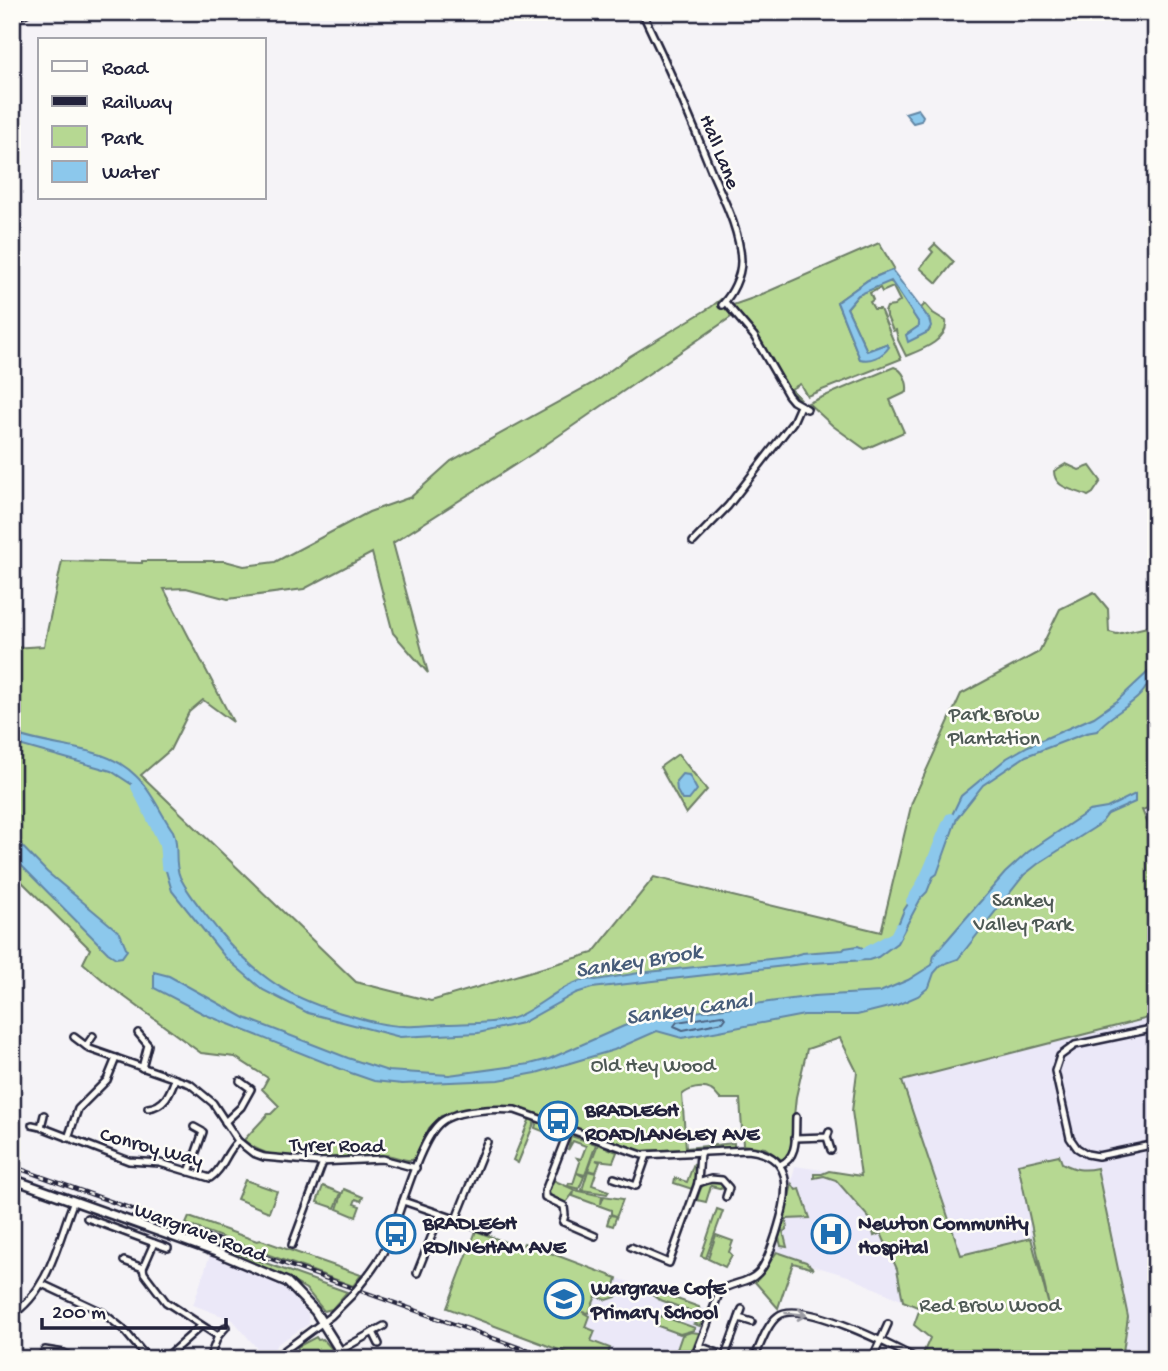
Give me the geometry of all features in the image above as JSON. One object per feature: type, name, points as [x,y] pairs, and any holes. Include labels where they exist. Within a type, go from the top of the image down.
[{"type":"street","points":[[12,17],[26,12]]},
{"type":"street","name":"Hall Lane","points":[[642,12],[673,76],[738,240],[740,268],[724,304],[754,336],[788,396],[800,406]]},
{"type":"street","points":[[693,542],[728,506],[793,422],[800,406],[807,409]]},
{"type":"street","points":[[1156,1028],[1068,1048],[1058,1060],[1055,1075],[1070,1138],[1081,1151],[1098,1156],[1156,1143]]},
{"type":"street","points":[[138,1033],[148,1045],[142,1068]]},
{"type":"street","points":[[86,1046],[93,1036]]},
{"type":"street","name":"Tyrer Road","points":[[74,1037],[86,1046],[190,1084],[213,1103],[238,1141],[253,1153],[264,1157],[323,1161],[382,1159],[416,1168]]},
{"type":"street","points":[[68,1138],[78,1109],[107,1080],[116,1058]]},
{"type":"street","points":[[148,1108],[158,1107],[167,1098],[175,1079]]},
{"type":"street","points":[[225,1122],[241,1107],[251,1089],[240,1081]]},
{"type":"street","points":[[273,1359],[323,1323],[352,1295],[383,1253],[432,1132],[442,1121],[461,1114],[494,1109],[515,1110],[647,1155],[756,1151],[768,1154],[780,1165],[785,1176],[785,1199],[763,1268],[754,1277],[729,1285],[720,1291],[694,1359]]},
{"type":"street","points":[[41,1127],[44,1115]]},
{"type":"street","points":[[780,1165],[791,1159],[796,1117]]},
{"type":"street","name":"Conroy Way","points":[[32,1125],[129,1161],[160,1163],[210,1178],[215,1175],[227,1151],[238,1141]]},
{"type":"street","points":[[188,1172],[203,1132],[194,1127]]},
{"type":"street","points":[[569,1129],[545,1197],[564,1206],[563,1222],[595,1236]]},
{"type":"street","points":[[795,1138],[828,1135],[831,1150]]},
{"type":"street","points":[[456,1219],[487,1142]]},
{"type":"street","points":[[631,1247],[669,1263],[698,1183],[699,1153]]},
{"type":"street","points":[[614,1178],[636,1186],[647,1155]]},
{"type":"street","points":[[292,1245],[323,1161]]},
{"type":"street","name":"Wargrave Road","points":[[12,1179],[216,1252],[280,1279],[303,1297],[345,1359]]},
{"type":"street","points":[[698,1183],[711,1179],[722,1180],[729,1188],[726,1197]]},
{"type":"street","points":[[403,1201],[487,1230]]},
{"type":"street","points":[[12,1315],[31,1299],[42,1284],[74,1203]]},
{"type":"street","points":[[417,1273],[440,1215]]},
{"type":"street","points":[[87,1218],[168,1248]]},
{"type":"street","points":[[154,1243],[143,1268],[144,1273],[166,1302],[218,1336]]},
{"type":"street","points":[[124,1261],[143,1268]]},
{"type":"street","points":[[42,1284],[102,1312],[123,1329],[148,1359]]},
{"type":"street","points":[[726,1356],[742,1309]]},
{"type":"street","points":[[754,1359],[776,1318],[787,1312],[845,1324],[917,1359]]},
{"type":"street","points":[[739,1318],[752,1322]]},
{"type":"street","points":[[872,1359],[888,1325]]},
{"type":"street","points":[[164,1359],[201,1326]]},
{"type":"street","points":[[341,1350],[384,1326]]},
{"type":"street","points":[[211,1354],[218,1336],[226,1327]]},
{"type":"street","points":[[373,1332],[379,1344]]},
{"type":"street","points":[[39,1342],[45,1350],[59,1351],[74,1359]]},
{"type":"street","points":[[699,1346],[734,1359]]},
{"type":"street","points":[[39,1359],[45,1350]]},
{"type":"shaded area","points":[[1156,804],[1156,841],[1142,809]]},
{"type":"shaded area","points":[[1156,1017],[1156,1359],[1062,1359],[961,1255],[902,1080]]},
{"type":"shaded area","name":"Newton Community Hospital","points":[[795,1166],[855,1175],[897,1269],[903,1301],[848,1276],[776,1255]]},
{"type":"shaded area","name":"Wargrave CofE Primary School","points":[[476,1231],[521,1246],[522,1244],[707,1310],[689,1359],[583,1359],[447,1308]]},
{"type":"shaded area","points":[[210,1255],[283,1286],[308,1314],[309,1324],[279,1343],[265,1358],[233,1320],[193,1305]]},
{"type":"green space","points":[[879,243],[894,268],[868,280],[837,302],[860,359],[886,344],[867,351],[847,308],[858,295],[887,281],[894,283],[919,323],[919,326],[906,335],[928,332],[930,329],[929,319],[921,308],[925,304],[946,321],[943,334],[933,343],[906,356],[896,330],[893,331],[885,312],[887,307],[900,301],[893,287],[882,292],[880,288],[870,293],[873,300],[870,302],[874,309],[880,309],[901,359],[807,396],[800,384],[791,389],[797,398],[789,391],[733,305]]},
{"type":"green space","points":[[935,244],[954,262],[937,283],[920,268],[933,252],[930,249]]},
{"type":"green space","name":"Sankey Valley Park","points":[[725,296],[731,317],[535,452],[393,543],[428,673],[393,633],[372,553],[304,589],[228,599],[186,588],[164,589],[233,722],[203,700],[189,712],[170,750],[141,775],[356,982],[431,1001],[593,953],[654,877],[881,932],[912,802],[961,694],[1039,652],[1060,609],[1094,592],[1108,609],[1109,632],[1117,634],[1156,625],[1156,805],[1142,810],[1156,843],[1156,938],[1152,965],[1156,1016],[902,1081],[961,1255],[1031,1238],[1049,1306],[1018,1164],[1059,1155],[1062,1163],[1071,1167],[1083,1170],[1097,1168],[1128,1317],[1122,1359],[925,1359],[922,1356],[930,1338],[914,1325],[920,1308],[903,1301],[897,1269],[881,1233],[874,1236],[870,1219],[836,1180],[824,1176],[814,1178],[814,1174],[829,1171],[861,1176],[852,1111],[857,1072],[840,1038],[807,1049],[796,1097],[790,1155],[782,1160],[765,1148],[743,1145],[740,1099],[720,1099],[704,1088],[691,1089],[682,1095],[686,1148],[734,1143],[734,1147],[640,1151],[601,1138],[601,1134],[596,1132],[595,1134],[505,1106],[441,1116],[429,1128],[416,1158],[412,1160],[385,1155],[312,1159],[274,1155],[244,1140],[279,1106],[262,1089],[268,1078],[235,1057],[201,1053],[111,987],[83,963],[90,949],[12,872],[12,648],[44,646],[62,561],[225,561],[244,566],[275,562],[369,512],[411,497],[451,461],[593,383],[630,356]]},
{"type":"green space","points":[[894,367],[903,374],[907,385],[907,392],[890,400],[904,432],[865,449],[833,426],[808,403]]},
{"type":"green space","points":[[1066,464],[1079,470],[1090,466],[1101,481],[1093,493],[1088,496],[1057,482],[1054,471]]},
{"type":"green space","points":[[678,754],[707,790],[686,814],[660,767]]},
{"type":"green space","points":[[530,1118],[535,1121],[518,1163],[513,1160]]},
{"type":"green space","points":[[537,1121],[558,1130],[562,1139],[535,1128]]},
{"type":"green space","points":[[571,1136],[596,1144],[585,1175],[577,1173],[584,1177],[579,1189],[568,1186],[569,1183],[573,1184],[580,1162],[577,1158],[581,1159],[586,1146],[573,1141],[568,1150]]},
{"type":"green space","points":[[598,1144],[617,1152],[613,1162],[596,1160],[600,1162],[596,1172],[588,1170]]},
{"type":"green space","points":[[694,1163],[692,1189],[674,1183],[675,1178],[687,1182]]},
{"type":"green space","points":[[588,1171],[596,1173],[592,1185],[609,1191],[607,1194],[582,1190]]},
{"type":"green space","points":[[245,1180],[277,1191],[269,1212],[237,1199]]},
{"type":"green space","points":[[553,1180],[575,1190],[602,1196],[601,1204],[604,1196],[623,1199],[613,1226],[607,1224],[610,1215],[616,1216],[611,1214],[611,1210],[573,1196],[574,1192],[565,1204],[551,1196],[549,1192]]},
{"type":"green space","points":[[716,1181],[722,1184],[723,1189],[711,1186],[706,1202],[697,1200],[702,1186]]},
{"type":"green space","points":[[792,1184],[796,1190],[800,1189],[810,1218],[786,1219],[787,1230],[783,1231],[787,1247],[781,1246],[779,1238]]},
{"type":"green space","points":[[323,1186],[341,1193],[335,1208],[317,1202]]},
{"type":"green space","points":[[344,1189],[363,1197],[361,1201],[356,1199],[354,1204],[360,1206],[356,1217],[337,1209]]},
{"type":"green space","points":[[717,1209],[723,1211],[706,1258],[701,1256]]},
{"type":"green space","points":[[189,1217],[361,1275],[353,1286],[186,1224]]},
{"type":"green space","name":"Wargrave CofE Primary School","points":[[476,1231],[521,1248],[524,1243],[617,1278],[615,1286],[619,1288],[616,1297],[607,1300],[596,1296],[589,1313],[582,1312],[589,1316],[585,1327],[595,1331],[591,1341],[610,1348],[607,1357],[612,1359],[583,1359],[447,1308]]},
{"type":"green space","points":[[716,1235],[733,1241],[729,1252],[732,1255],[725,1267],[708,1259]]},
{"type":"green space","points":[[209,1243],[347,1292],[332,1309],[324,1311],[306,1289]]},
{"type":"green space","points":[[777,1252],[806,1262],[814,1269],[793,1263],[778,1308],[755,1282]]},
{"type":"green space","points":[[655,1291],[699,1307],[700,1313],[705,1315],[700,1326],[694,1324],[699,1321],[701,1315],[658,1299],[652,1295]]},
{"type":"green space","points":[[662,1316],[695,1328],[680,1334],[658,1326],[656,1318]]},
{"type":"green space","points":[[699,1333],[689,1359],[681,1359],[675,1355],[682,1335]]},
{"type":"green space","points":[[316,1337],[318,1340],[323,1339],[341,1359],[324,1354],[304,1359],[297,1347]]},
{"type":"water","points":[[918,109],[923,116],[921,121],[913,123],[905,113]]},
{"type":"water","points":[[892,270],[929,319],[931,326],[928,332],[908,342],[906,335],[919,326],[919,323],[891,281],[858,295],[847,308],[867,351],[886,344],[889,347],[876,357],[860,359],[837,302],[868,280]]},
{"type":"water","points":[[1156,670],[1156,678],[1148,683],[1139,697],[1097,731],[1026,756],[983,785],[957,818],[937,874],[897,943],[878,957],[592,988],[576,993],[522,1023],[478,1033],[400,1037],[308,1013],[263,990],[225,957],[172,891],[164,864],[166,841],[134,786],[111,771],[12,743],[12,733],[94,753],[109,758],[136,776],[147,788],[173,831],[178,871],[188,891],[246,961],[277,985],[330,1010],[384,1024],[415,1026],[487,1023],[520,1015],[564,988],[585,980],[788,957],[858,946],[870,951],[893,937],[904,910],[926,877],[961,796],[1007,758],[1094,717],[1117,701],[1148,672]]},
{"type":"water","points":[[682,774],[689,775],[697,790],[689,800],[682,800],[677,791],[676,781]]},
{"type":"water","points":[[1135,794],[1135,802],[1108,814],[1100,824],[1024,875],[958,959],[941,965],[934,973],[929,987],[918,996],[897,1005],[857,1015],[804,1015],[682,1038],[657,1031],[614,1050],[536,1073],[499,1080],[402,1084],[374,1081],[351,1073],[206,1015],[154,988],[154,972],[169,976],[245,1018],[388,1071],[449,1075],[530,1064],[549,1059],[624,1026],[650,1018],[814,996],[880,992],[908,980],[932,965],[934,955],[1005,873],[1028,852],[1089,811],[1107,808]]},
{"type":"water","points":[[12,836],[47,872],[120,933],[127,950],[122,957],[116,958],[108,953],[12,856]]},
{"type":"waterway","name":"Sankey Brook","points":[[136,787],[164,843],[166,866]]},
{"type":"waterway","name":"Sankey Brook","points":[[911,901],[928,871],[950,818]]},
{"type":"waterway","name":"Sankey Brook","points":[[859,956],[895,936],[899,928]]},
{"type":"railway","points":[[12,1166],[551,1359]]},
{"type":"place","name":"BRADLEGH ROAD/LANGLEY AVE","points":[[558,1121]]},
{"type":"place","name":"BRADLEGH RD/INGHAM AVE","points":[[396,1234]]},
{"type":"place","name":"Newton Community Hospital","points":[[831,1234]]},
{"type":"place","name":"Wargrave CofE Primary School","points":[[564,1299]]},
{"type":"park label","name":"Park Brow Plantation","points":[[994,725]]},
{"type":"park label","name":"Old Hey Wood","points":[[653,1064]]},
{"type":"park label","name":"Red Brow Wood","points":[[990,1304]]},
{"type":"water label","name":"Sankey Canal","points":[[689,1007]]}]
